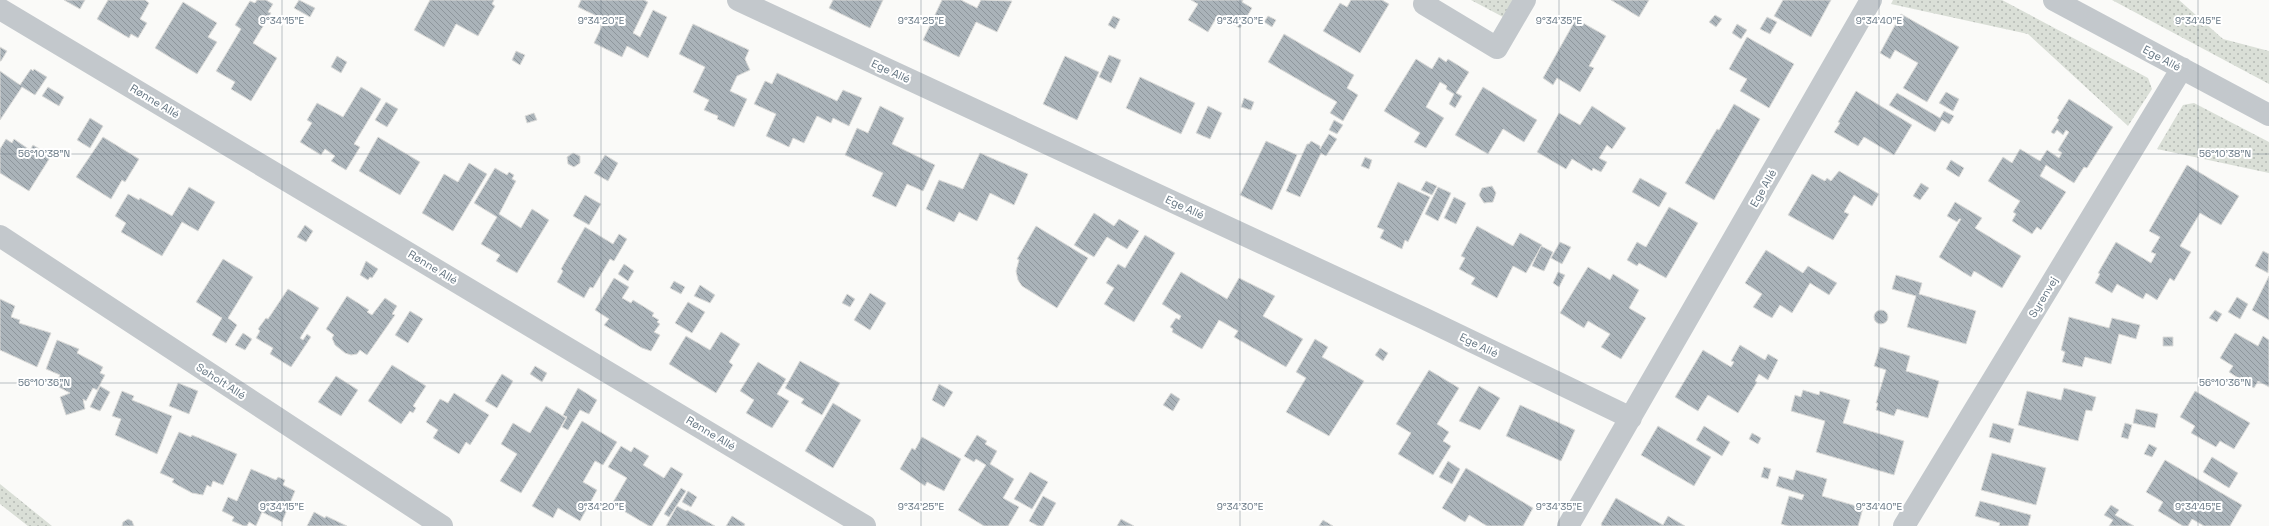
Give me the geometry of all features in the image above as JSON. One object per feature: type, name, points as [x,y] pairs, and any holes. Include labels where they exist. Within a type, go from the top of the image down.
[{"type":"street","name":"Ege Allé","points":[[738,0],[1423,318],[1631,418]]},
{"type":"street","points":[[1426,0],[1424,4],[1497,48],[1525,0]]},
{"type":"street","name":"Ege Allé","points":[[1568,526],[1871,0]]},
{"type":"street","name":"Ege Allé","points":[[2055,0],[2269,115]]},
{"type":"street","name":"Rønne Allé","points":[[0,9],[865,526]]},
{"type":"street","name":"Syrenvej","points":[[1904,526],[2182,68]]},
{"type":"street","name":"Søholt Allé","points":[[0,236],[442,526]]},
{"type":"shaded area","points":[[1471,0],[1513,0],[1503,17]]},
{"type":"shaded area","points":[[1893,0],[2002,0],[2148,78],[2152,89],[2128,126],[2028,34],[1891,4]]},
{"type":"shaded area","points":[[2112,0],[2179,0],[2223,39],[2269,51],[2269,84]]},
{"type":"shaded area","points":[[2194,103],[2269,142],[2269,173],[2157,149],[2183,105]]},
{"type":"shaded area","points":[[0,484],[52,526],[28,526],[0,504]]},
{"type":"building","points":[[64,0],[85,0],[80,9]]},
{"type":"building","points":[[108,0],[145,0],[149,3],[140,19],[147,23],[138,38],[131,34],[129,38],[97,19]]},
{"type":"building","points":[[257,0],[266,0],[273,4],[268,12],[271,13],[253,43],[277,58],[251,101],[231,89],[235,82],[216,71],[241,29],[235,25],[250,1],[255,3]]},
{"type":"building","points":[[299,0],[315,8],[310,17],[294,8]]},
{"type":"building","points":[[430,0],[494,0],[492,4],[495,6],[478,36],[456,24],[444,47],[414,30]]},
{"type":"building","points":[[581,0],[644,0],[648,2],[633,33],[640,37],[653,10],[667,17],[648,58],[627,46],[622,57],[594,43],[605,20],[578,7]]},
{"type":"building","points":[[833,0],[883,0],[870,28],[829,8]]},
{"type":"building","points":[[942,0],[961,0],[977,8],[981,0],[1012,1],[997,32],[976,22],[959,57],[923,40]]},
{"type":"building","points":[[1191,0],[1243,0],[1242,2],[1252,8],[1240,28],[1218,15],[1208,32],[1188,20],[1198,4]]},
{"type":"building","points":[[1351,0],[1382,0],[1389,4],[1360,53],[1323,31],[1340,3],[1347,7]]},
{"type":"building","points":[[1611,0],[1649,0],[1639,17]]},
{"type":"building","points":[[1783,0],[1831,0],[1811,37],[1774,16]]},
{"type":"building","points":[[183,2],[217,23],[208,37],[217,42],[197,74],[155,48]]},
{"type":"building","points":[[1901,14],[1959,47],[1927,102],[1903,88],[1918,63],[1895,50],[1890,59],[1880,53]]},
{"type":"building","points":[[1715,15],[1722,19],[1716,27],[1709,22]]},
{"type":"building","points":[[1113,16],[1120,19],[1115,29],[1108,25]]},
{"type":"building","points":[[1268,16],[1276,20],[1272,27],[1264,22]]},
{"type":"building","points":[[1767,17],[1777,22],[1770,34],[1760,29]]},
{"type":"building","points":[[1576,19],[1606,36],[1589,66],[1594,68],[1580,92],[1557,78],[1553,85],[1543,78]]},
{"type":"building","points":[[693,24],[749,50],[745,59],[750,70],[737,76],[730,91],[747,99],[734,127],[717,119],[718,116],[704,110],[709,100],[693,92],[705,67],[679,54]]},
{"type":"building","points":[[1737,24],[1747,30],[1741,39],[1732,33]]},
{"type":"building","points":[[1284,34],[1354,75],[1347,88],[1358,95],[1343,121],[1330,113],[1337,102],[1268,62]]},
{"type":"building","points":[[1747,37],[1794,64],[1769,108],[1740,91],[1747,79],[1729,69]]},
{"type":"building","points":[[0,47],[7,51],[1,61],[0,61]]},
{"type":"building","points":[[516,51],[525,55],[520,65],[512,60]]},
{"type":"building","points":[[1109,55],[1121,60],[1111,83],[1099,77]]},
{"type":"building","points":[[337,56],[347,62],[341,73],[331,67]]},
{"type":"building","points":[[1065,56],[1099,72],[1077,120],[1043,104]]},
{"type":"building","points":[[1439,57],[1446,62],[1448,59],[1469,72],[1456,93],[1462,96],[1455,108],[1449,104],[1454,94],[1446,89],[1447,86],[1440,82],[1426,107],[1444,118],[1426,148],[1414,142],[1420,133],[1384,111],[1416,59],[1432,69]]},
{"type":"building","points":[[31,69],[33,71],[34,69],[47,77],[35,95],[22,87],[0,120],[0,71],[20,85]]},
{"type":"building","points":[[777,73],[837,101],[843,90],[862,98],[849,126],[833,118],[831,123],[817,116],[804,143],[793,138],[789,147],[766,136],[776,114],[754,104],[765,81],[772,84]]},
{"type":"building","points":[[1140,77],[1195,103],[1181,134],[1126,108]]},
{"type":"building","points":[[48,87],[64,97],[59,106],[42,96]]},
{"type":"building","points":[[361,87],[381,99],[354,144],[360,147],[346,170],[331,161],[335,156],[325,149],[321,155],[300,142],[312,123],[307,120],[317,103],[343,117]]},
{"type":"building","points":[[1483,87],[1537,120],[1524,142],[1503,129],[1488,154],[1455,135]]},
{"type":"building","points":[[1856,91],[1912,125],[1894,155],[1864,137],[1858,146],[1834,132],[1840,123],[1838,122]]},
{"type":"building","points":[[1946,92],[1959,99],[1953,111],[1939,103]]},
{"type":"building","points":[[1897,93],[1940,118],[1944,111],[1954,116],[1949,124],[1942,120],[1935,132],[1889,105]]},
{"type":"building","points":[[1244,98],[1254,102],[1251,110],[1241,107]]},
{"type":"building","points":[[2069,99],[2113,127],[2087,168],[2084,167],[2074,183],[2046,165],[2040,176],[2066,192],[2041,230],[2037,227],[2032,234],[2012,221],[2016,214],[2013,212],[2020,201],[1988,181],[2003,157],[2012,163],[2020,149],[2040,161],[2047,150],[2059,158],[2062,153],[2058,150],[2069,132],[2066,130],[2063,135],[2057,130],[2054,134],[2051,132],[2059,120],[2057,118]]},
{"type":"building","points":[[386,102],[398,109],[387,127],[375,120]]},
{"type":"building","points":[[1734,104],[1760,119],[1714,200],[1685,183],[1717,129],[1719,130]]},
{"type":"building","points":[[880,106],[904,118],[892,144],[935,165],[923,191],[907,184],[896,207],[872,196],[883,173],[845,155],[857,128],[868,133]]},
{"type":"building","points":[[1208,106],[1222,113],[1210,139],[1196,133]]},
{"type":"building","points":[[1592,106],[1626,128],[1612,149],[1607,145],[1599,158],[1607,162],[1601,172],[1593,168],[1592,171],[1572,159],[1566,169],[1537,152],[1559,113],[1580,125]]},
{"type":"building","points":[[534,113],[537,120],[527,123],[525,116]]},
{"type":"building","points":[[90,118],[103,126],[90,148],[77,140]]},
{"type":"building","points":[[1334,120],[1343,125],[1337,134],[1329,130]]},
{"type":"building","points":[[1329,134],[1337,139],[1326,156],[1321,153],[1300,197],[1286,191],[1307,144],[1311,141],[1320,146],[1320,149]]},
{"type":"building","points":[[103,137],[139,159],[125,182],[122,180],[111,199],[76,177]]},
{"type":"building","points":[[378,137],[420,162],[400,195],[359,171]]},
{"type":"building","points":[[6,139],[12,143],[14,139],[30,150],[33,145],[51,156],[29,191],[0,173],[0,149]]},
{"type":"building","points":[[1266,141],[1297,155],[1272,210],[1240,195]]},
{"type":"building","points":[[573,153],[580,156],[580,163],[574,167],[568,164],[567,157]]},
{"type":"building","points":[[980,153],[1028,174],[1014,205],[990,193],[977,221],[959,212],[954,222],[926,209],[939,180],[963,189]]},
{"type":"building","points":[[605,155],[618,163],[608,181],[594,173]]},
{"type":"building","points":[[1365,157],[1372,160],[1369,169],[1361,166]]},
{"type":"building","points":[[1951,160],[1964,168],[1959,177],[1946,169]]},
{"type":"building","points":[[469,163],[487,174],[453,231],[422,213],[444,174],[458,182]]},
{"type":"building","points":[[2187,165],[2239,196],[2221,225],[2200,213],[2180,246],[2191,252],[2174,281],[2170,278],[2157,300],[2146,293],[2143,299],[2117,284],[2112,293],[2095,283],[2100,274],[2098,273],[2116,242],[2151,263],[2156,254],[2151,252],[2160,237],[2149,231]]},
{"type":"building","points":[[495,168],[507,175],[509,172],[514,175],[512,179],[516,181],[499,214],[521,228],[532,209],[549,220],[517,273],[496,261],[500,255],[481,244],[497,217],[474,203]]},
{"type":"building","points":[[1839,171],[1879,194],[1872,206],[1854,195],[1844,212],[1849,214],[1833,240],[1788,215],[1812,174],[1825,181],[1827,178],[1831,181]]},
{"type":"building","points":[[1640,178],[1667,193],[1659,207],[1632,192]]},
{"type":"building","points":[[1426,181],[1437,186],[1432,195],[1421,190]]},
{"type":"building","points":[[1398,182],[1430,197],[1408,242],[1405,240],[1402,249],[1380,238],[1384,230],[1377,227]]},
{"type":"building","points":[[1921,183],[1929,188],[1920,200],[1913,196]]},
{"type":"building","points":[[1492,186],[1496,193],[1493,202],[1484,203],[1479,195],[1482,188]]},
{"type":"building","points":[[189,187],[215,202],[198,231],[182,222],[162,256],[121,232],[126,223],[115,216],[128,194],[139,200],[140,198],[172,216]]},
{"type":"building","points":[[1438,187],[1451,193],[1438,221],[1425,214]]},
{"type":"building","points":[[585,195],[601,204],[589,225],[573,216]]},
{"type":"building","points":[[1454,197],[1466,203],[1456,224],[1444,218]]},
{"type":"building","points":[[1955,202],[1982,218],[1975,228],[2021,256],[2002,288],[1974,271],[1971,277],[1939,257],[1961,219],[1957,222],[1947,216]]},
{"type":"building","points":[[1669,207],[1698,223],[1666,278],[1639,263],[1637,266],[1627,260],[1637,242],[1646,247]]},
{"type":"building","points":[[1094,213],[1114,226],[1119,219],[1139,231],[1127,249],[1107,237],[1094,257],[1074,245]]},
{"type":"building","points":[[305,225],[313,231],[306,242],[297,237]]},
{"type":"building","points":[[1036,226],[1088,258],[1057,308],[1022,286],[1018,280],[1016,271],[1019,260],[1017,259]]},
{"type":"building","points":[[1477,226],[1513,246],[1520,233],[1542,245],[1526,273],[1513,266],[1497,298],[1471,284],[1475,278],[1459,269],[1465,258],[1461,256]]},
{"type":"building","points":[[585,227],[613,244],[619,234],[627,239],[614,261],[610,259],[593,288],[590,287],[584,298],[557,282],[563,271],[561,269]]},
{"type":"building","points":[[1145,235],[1175,253],[1134,322],[1104,304],[1114,288],[1106,283],[1118,264],[1125,268]]},
{"type":"building","points":[[1560,242],[1571,247],[1562,264],[1551,258]]},
{"type":"building","points":[[1541,246],[1553,252],[1544,271],[1532,266]]},
{"type":"building","points":[[1766,250],[1803,273],[1808,266],[1837,283],[1829,295],[1810,283],[1792,313],[1780,305],[1772,318],[1753,307],[1762,294],[1745,283]]},
{"type":"building","points":[[2263,251],[2269,254],[2268,273],[2255,266]]},
{"type":"building","points":[[223,259],[253,277],[228,318],[237,325],[226,343],[212,335],[222,318],[196,302]]},
{"type":"building","points":[[366,261],[378,269],[372,278],[370,277],[368,280],[360,275]]},
{"type":"building","points":[[624,264],[634,271],[628,281],[618,274]]},
{"type":"building","points":[[1588,267],[1610,280],[1613,274],[1639,290],[1629,308],[1646,318],[1621,359],[1601,347],[1610,334],[1588,321],[1584,328],[1560,313]]},
{"type":"building","points":[[1181,272],[1227,299],[1239,278],[1275,296],[1263,316],[1303,339],[1286,367],[1234,337],[1238,331],[1219,320],[1202,349],[1172,332],[1173,329],[1170,327],[1176,318],[1179,320],[1181,316],[1162,304]]},
{"type":"building","points":[[1558,272],[1565,275],[1559,287],[1553,283]]},
{"type":"building","points":[[1896,275],[1922,283],[1919,294],[1976,311],[1966,344],[1907,327],[1916,296],[1892,289]]},
{"type":"building","points":[[2269,276],[2269,320],[2252,310]]},
{"type":"building","points":[[614,278],[629,287],[622,298],[631,303],[633,300],[654,313],[652,316],[659,320],[657,322],[660,324],[654,332],[660,335],[651,351],[642,348],[604,325],[609,319],[595,310]]},
{"type":"building","points":[[674,281],[685,287],[681,294],[670,288]]},
{"type":"building","points":[[700,285],[715,295],[710,303],[694,296]]},
{"type":"building","points":[[288,289],[319,308],[300,338],[303,340],[307,334],[311,337],[291,367],[270,354],[273,348],[256,338],[260,331],[258,329],[266,318],[268,319]]},
{"type":"building","points":[[870,293],[886,303],[870,330],[854,320]]},
{"type":"building","points":[[847,294],[855,299],[850,307],[842,303]]},
{"type":"building","points":[[347,296],[369,310],[367,312],[372,315],[385,298],[397,306],[392,314],[395,315],[367,355],[360,350],[357,354],[351,355],[345,353],[335,345],[332,338],[334,335],[326,329]]},
{"type":"building","points":[[2237,297],[2248,304],[2240,319],[2228,312]]},
{"type":"building","points":[[0,299],[15,306],[11,317],[20,320],[19,323],[51,333],[37,367],[0,350]]},
{"type":"building","points":[[688,302],[705,312],[692,333],[675,323]]},
{"type":"building","points":[[1878,310],[1884,310],[1888,314],[1888,320],[1884,324],[1878,324],[1874,320],[1874,314]]},
{"type":"building","points":[[2215,310],[2222,314],[2217,322],[2209,318]]},
{"type":"building","points":[[410,311],[423,319],[408,343],[395,335]]},
{"type":"building","points":[[2069,317],[2109,328],[2112,318],[2140,325],[2136,339],[2119,334],[2111,364],[2085,357],[2082,367],[2062,362],[2065,352],[2061,350]]},
{"type":"building","points":[[721,332],[740,344],[729,362],[733,365],[716,393],[669,364],[686,336],[710,350]]},
{"type":"building","points":[[243,333],[252,339],[245,350],[235,345]]},
{"type":"building","points":[[2235,333],[2258,346],[2263,336],[2269,340],[2269,387],[2258,381],[2254,388],[2229,372],[2233,366],[2220,358]]},
{"type":"building","points":[[2163,337],[2173,337],[2173,346],[2163,346]]},
{"type":"building","points":[[1315,339],[1328,347],[1322,357],[1364,381],[1329,436],[1286,412],[1306,378],[1296,372]]},
{"type":"building","points":[[57,340],[79,349],[77,353],[103,367],[100,373],[105,375],[97,390],[93,388],[86,401],[83,399],[85,409],[66,415],[60,397],[70,393],[55,385],[60,375],[46,369]]},
{"type":"building","points":[[1740,345],[1765,360],[1768,354],[1778,360],[1768,380],[1759,374],[1755,381],[1757,382],[1738,413],[1708,395],[1698,411],[1675,397],[1703,350],[1731,367],[1734,362],[1731,361]]},
{"type":"building","points":[[1880,347],[1910,356],[1906,371],[1939,381],[1928,418],[1897,409],[1894,416],[1876,410],[1878,403],[1876,403],[1886,370],[1874,366]]},
{"type":"building","points":[[1380,348],[1388,353],[1383,361],[1375,355]]},
{"type":"building","points":[[800,361],[840,383],[822,415],[801,403],[804,399],[785,388]]},
{"type":"building","points":[[758,362],[786,379],[777,394],[789,401],[772,428],[746,413],[754,400],[740,391]]},
{"type":"building","points":[[392,365],[426,386],[413,406],[416,408],[413,413],[410,411],[401,424],[368,401]]},
{"type":"building","points":[[535,366],[547,373],[542,382],[530,374]]},
{"type":"building","points":[[1429,370],[1459,388],[1437,424],[1449,432],[1443,441],[1451,446],[1433,475],[1398,454],[1411,433],[1396,424]]},
{"type":"building","points":[[502,374],[513,381],[497,408],[485,401]]},
{"type":"building","points":[[336,376],[358,390],[341,416],[318,402]]},
{"type":"building","points":[[178,383],[198,391],[189,414],[169,406]]},
{"type":"building","points":[[939,384],[953,392],[944,407],[932,400]]},
{"type":"building","points":[[100,386],[110,392],[100,411],[90,407]]},
{"type":"building","points":[[1479,386],[1500,398],[1480,430],[1459,421]]},
{"type":"building","points":[[578,388],[597,400],[589,414],[580,410],[568,430],[562,427],[567,417],[563,415]]},
{"type":"building","points":[[2064,388],[2096,397],[2092,411],[2086,410],[2078,441],[2018,425],[2027,391],[2061,400]]},
{"type":"building","points":[[1803,390],[1819,395],[1820,391],[1850,400],[1843,423],[1904,441],[1894,475],[1816,452],[1825,421],[1791,411],[1795,395],[1801,397]]},
{"type":"building","points":[[122,391],[134,396],[132,400],[172,416],[157,454],[115,435],[121,419],[112,416]]},
{"type":"building","points":[[2195,391],[2250,423],[2234,449],[2220,441],[2216,447],[2191,433],[2195,426],[2180,417]]},
{"type":"building","points":[[454,393],[489,415],[470,445],[466,442],[459,454],[433,438],[438,430],[426,422],[440,399],[448,403]]},
{"type":"building","points":[[1171,393],[1180,399],[1173,411],[1163,405]]},
{"type":"building","points":[[833,403],[861,420],[833,468],[805,451]]},
{"type":"building","points":[[1520,405],[1575,430],[1561,461],[1506,436]]},
{"type":"building","points":[[546,406],[566,418],[521,493],[500,481],[517,454],[501,444],[513,423],[530,433]]},
{"type":"building","points":[[2136,409],[2158,414],[2155,428],[2133,423]]},
{"type":"building","points":[[582,421],[617,442],[603,465],[595,461],[583,482],[597,490],[580,521],[558,508],[553,518],[532,506]]},
{"type":"building","points":[[1993,423],[2014,429],[2010,443],[1989,437]]},
{"type":"building","points":[[2125,423],[2132,425],[2128,439],[2121,437]]},
{"type":"building","points":[[1658,426],[1711,457],[1694,486],[1641,455]]},
{"type":"building","points":[[1704,426],[1730,442],[1722,456],[1696,440]]},
{"type":"building","points":[[179,432],[191,437],[192,435],[237,454],[223,485],[213,481],[211,487],[207,485],[203,495],[192,493],[172,482],[174,479],[160,473]]},
{"type":"building","points":[[1752,433],[1761,438],[1758,444],[1749,439]]},
{"type":"building","points":[[977,435],[987,441],[985,444],[997,451],[990,464],[1014,479],[1003,498],[1019,507],[1008,526],[984,526],[958,510],[986,465],[976,459],[974,462],[964,456]]},
{"type":"building","points":[[922,437],[961,459],[944,491],[927,482],[925,486],[900,469],[912,448],[915,450]]},
{"type":"building","points":[[2149,444],[2157,448],[2152,457],[2144,454]]},
{"type":"building","points":[[621,446],[631,452],[634,447],[649,456],[643,465],[664,478],[671,467],[683,474],[652,526],[649,526],[612,504],[627,478],[608,467]]},
{"type":"building","points":[[1992,453],[2046,468],[2036,505],[1981,490]]},
{"type":"building","points":[[2212,457],[2238,473],[2229,488],[2203,472]]},
{"type":"building","points":[[2165,460],[2242,505],[2230,526],[2204,526],[2192,519],[2188,526],[2183,526],[2158,511],[2163,502],[2146,492]]},
{"type":"building","points":[[1448,461],[1460,469],[1452,484],[1439,477]]},
{"type":"building","points":[[1764,467],[1771,469],[1768,479],[1761,477]]},
{"type":"building","points":[[1466,468],[1533,508],[1523,526],[1487,526],[1469,515],[1465,522],[1442,508]]},
{"type":"building","points":[[251,469],[276,480],[278,477],[285,480],[283,485],[295,491],[282,522],[262,512],[256,526],[249,522],[247,526],[244,526],[232,521],[234,517],[222,511],[228,497],[237,501]]},
{"type":"building","points":[[1796,470],[1827,479],[1822,496],[1863,508],[1858,526],[1788,526],[1781,524],[1789,496],[1802,500],[1804,495],[1776,486],[1779,476],[1793,480]]},
{"type":"building","points":[[1030,472],[1048,482],[1032,509],[1014,499]]},
{"type":"building","points":[[681,488],[686,491],[669,517],[664,514]]},
{"type":"building","points":[[688,491],[697,497],[691,507],[682,502]]},
{"type":"building","points":[[1043,496],[1056,503],[1043,526],[1038,526],[1029,521]]},
{"type":"building","points":[[1616,498],[1663,525],[1668,516],[1685,526],[1602,526],[1601,524]]},
{"type":"building","points":[[1980,501],[2031,515],[2028,526],[1999,526],[2000,523],[1975,516]]},
{"type":"building","points":[[2111,505],[2119,510],[2115,515],[2134,526],[2109,526],[2113,520],[2104,515]]},
{"type":"building","points":[[677,506],[686,511],[687,510],[715,526],[666,526]]},
{"type":"building","points":[[314,512],[325,518],[326,516],[347,526],[307,526]]},
{"type":"building","points":[[732,516],[745,524],[744,526],[726,526]]},
{"type":"building","points":[[128,519],[132,521],[134,526],[122,526],[123,522]]},
{"type":"building","points":[[1121,519],[1134,526],[1117,526]]},
{"type":"building","points":[[1323,520],[1333,526],[1319,526]]}]
